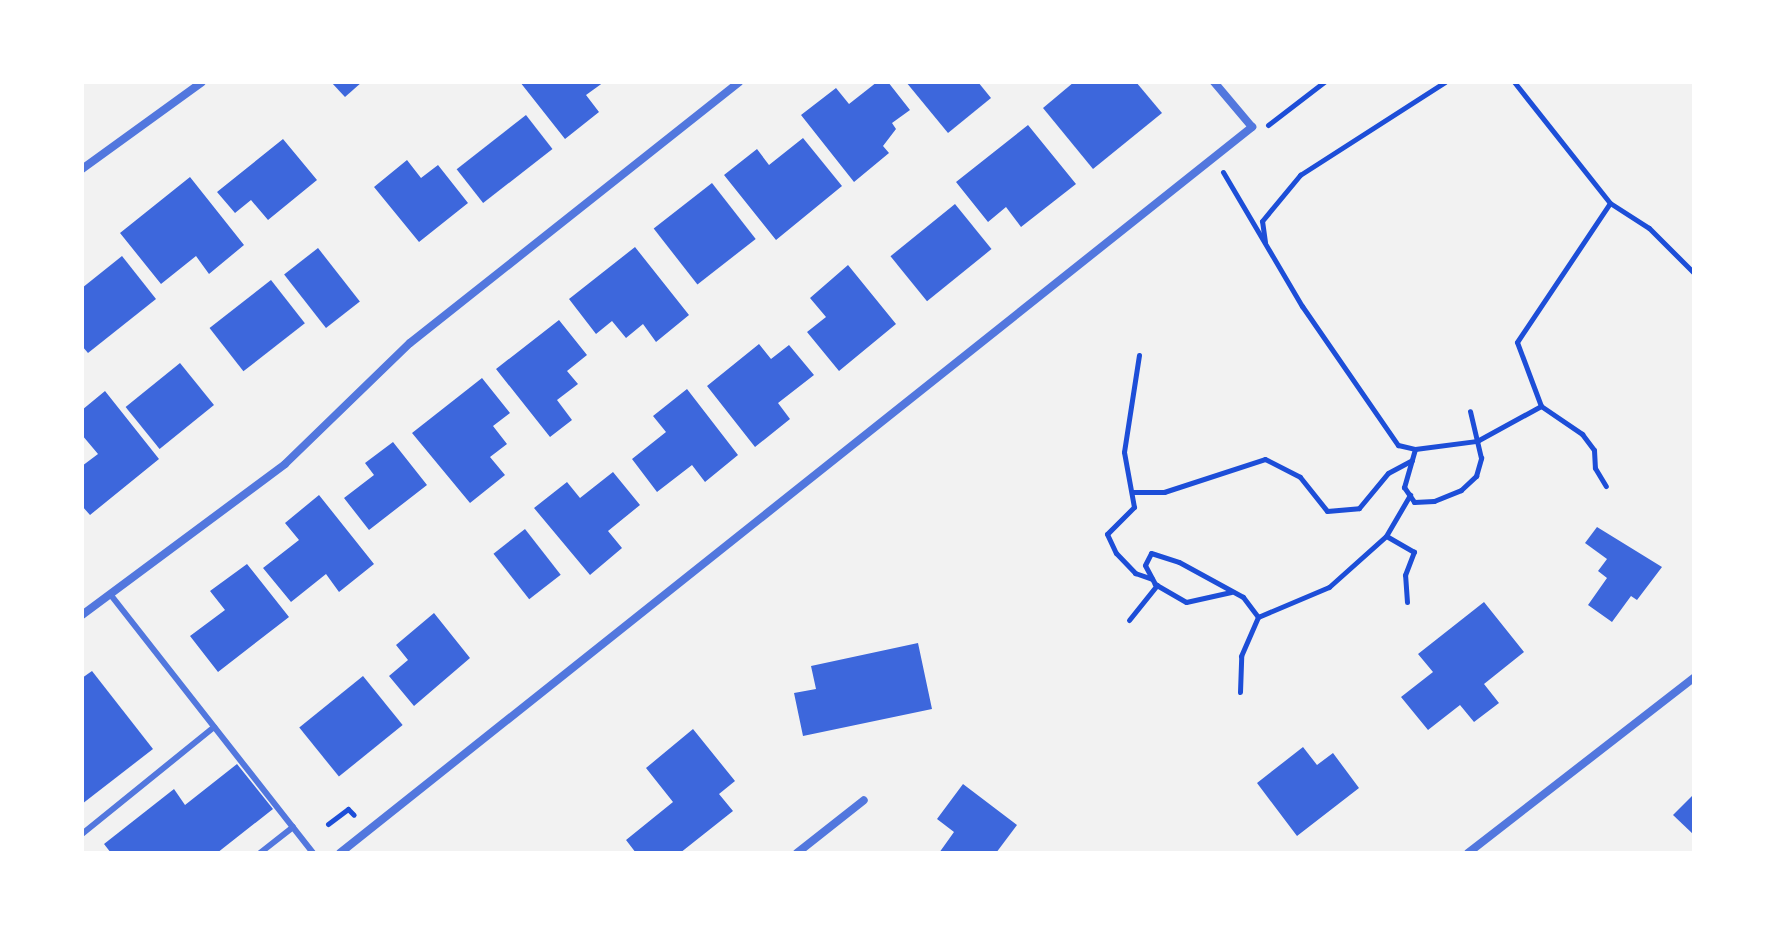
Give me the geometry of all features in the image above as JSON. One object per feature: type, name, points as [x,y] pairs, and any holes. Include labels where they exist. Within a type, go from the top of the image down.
[{"type":"street","points":[[82,169],[202,82]]},
{"type":"street","points":[[82,615],[285,464],[410,343],[739,82]]},
{"type":"street","points":[[340,853],[1252,127],[1214,82]]},
{"type":"street","points":[[1468,853],[1694,678]]},
{"type":"street","points":[[797,853],[864,800]]},
{"type":"lane","points":[[110,594],[313,853]]},
{"type":"lane","points":[[82,834],[214,727]]},
{"type":"lane","points":[[260,853],[293,827]]},
{"type":"path","points":[[1252,127],[1272,124],[1324,82]]},
{"type":"path","points":[[1266,247],[1262,221],[1300,175],[1445,82]]},
{"type":"path","points":[[1514,82],[1610,203],[1649,228],[1694,273]]},
{"type":"path","points":[[1213,159],[1266,247],[1398,445],[1415,449],[1477,441],[1541,406]]},
{"type":"path","points":[[1606,486],[1595,468],[1594,450],[1582,434],[1541,406],[1517,342],[1610,203]]},
{"type":"path","points":[[1139,355],[1124,452],[1134,507],[1107,534],[1116,553],[1135,573],[1152,579]]},
{"type":"path","points":[[1415,449],[1404,487],[1414,502],[1434,501],[1461,490],[1476,476],[1481,458],[1470,411]]},
{"type":"path","points":[[1132,492],[1164,492],[1265,459],[1300,477],[1327,511],[1359,508],[1388,473],[1412,460]]},
{"type":"path","points":[[1240,692],[1241,656],[1258,617],[1329,587],[1386,536],[1410,495]]},
{"type":"path","points":[[1386,536],[1414,552],[1405,575],[1407,602]]},
{"type":"path","points":[[1231,592],[1186,602],[1157,585],[1145,565],[1151,553],[1209,576],[1231,592],[1258,617]]},
{"type":"path","points":[[1129,620],[1157,585]]},
{"type":"path","points":[[328,824],[348,809],[354,815]]},
{"type":"building","points":[[331,82],[362,82],[345,97]]},
{"type":"building","points":[[520,82],[604,82],[586,95],[599,112],[565,139]]},
{"type":"building","points":[[877,82],[888,82],[910,110],[892,123],[896,129],[883,146],[889,153],[854,182],[801,115],[836,88],[849,104]]},
{"type":"building","points":[[906,82],[978,82],[991,98],[948,133]]},
{"type":"building","points":[[1074,82],[1136,82],[1162,113],[1093,169],[1043,108]]},
{"type":"building","points":[[526,115],[552,149],[483,203],[457,169]]},
{"type":"building","points":[[1028,125],[1076,184],[1021,227],[1006,207],[988,222],[956,182]]},
{"type":"building","points":[[803,138],[842,186],[776,240],[724,175],[757,149],[769,165]]},
{"type":"building","points":[[283,139],[317,180],[268,220],[251,200],[235,213],[217,192]]},
{"type":"building","points":[[407,160],[421,178],[438,165],[468,203],[419,242],[374,187]]},
{"type":"building","points":[[190,177],[244,245],[209,274],[196,256],[161,284],[120,233]]},
{"type":"building","points":[[712,183],[756,239],[697,285],[654,229]]},
{"type":"building","points":[[955,204],[992,249],[927,301],[890,256]]},
{"type":"building","points":[[635,247],[689,315],[656,342],[643,324],[626,338],[612,321],[596,334],[569,299]]},
{"type":"building","points":[[318,248],[360,302],[326,328],[284,274]]},
{"type":"building","points":[[122,256],[156,299],[88,353],[82,346],[82,288]]},
{"type":"building","points":[[848,265],[896,324],[839,371],[807,332],[826,317],[810,298]]},
{"type":"building","points":[[271,280],[305,323],[243,371],[210,328]]},
{"type":"building","points":[[559,320],[587,355],[567,371],[578,384],[557,400],[572,420],[550,437],[496,369]]},
{"type":"building","points":[[759,344],[771,359],[789,345],[814,375],[778,403],[790,419],[755,447],[707,386]]},
{"type":"building","points":[[180,363],[214,405],[160,449],[126,407]]},
{"type":"building","points":[[482,378],[510,413],[493,426],[507,444],[490,457],[505,475],[470,503],[412,433]]},
{"type":"building","points":[[687,389],[738,455],[705,482],[692,465],[657,492],[632,459],[666,432],[653,416]]},
{"type":"building","points":[[105,391],[159,459],[90,515],[82,506],[82,466],[98,454],[82,435],[82,410]]},
{"type":"building","points":[[393,442],[427,485],[369,530],[344,498],[374,475],[365,463]]},
{"type":"building","points":[[613,472],[640,505],[608,531],[622,548],[590,575],[534,508],[567,482],[580,498]]},
{"type":"building","points":[[319,495],[374,564],[339,592],[326,574],[291,602],[263,568],[299,540],[285,523]]},
{"type":"building","points":[[1597,527],[1662,567],[1637,600],[1631,596],[1612,622],[1588,605],[1607,578],[1598,571],[1607,559],[1585,543]]},
{"type":"building","points":[[525,529],[561,575],[529,599],[493,554]]},
{"type":"building","points":[[247,564],[289,617],[218,672],[190,636],[225,610],[210,591]]},
{"type":"building","points":[[1484,602],[1524,652],[1484,684],[1499,703],[1474,722],[1460,705],[1428,730],[1401,697],[1433,672],[1418,654]]},
{"type":"building","points":[[434,613],[470,658],[414,706],[389,676],[408,660],[396,645]]},
{"type":"building","points":[[918,643],[932,709],[803,736],[794,693],[816,689],[811,666]]},
{"type":"building","points":[[92,671],[153,749],[82,804],[82,678]]},
{"type":"building","points":[[363,676],[403,725],[339,777],[299,728]]},
{"type":"building","points":[[693,729],[735,781],[719,794],[733,811],[680,853],[636,853],[626,840],[673,802],[646,768]]},
{"type":"building","points":[[1303,747],[1317,765],[1333,753],[1359,788],[1297,836],[1257,783]]},
{"type":"building","points":[[237,764],[273,809],[217,853],[111,853],[104,844],[174,789],[185,805]]},
{"type":"building","points":[[963,784],[1017,825],[996,853],[939,853],[954,832],[937,819]]},
{"type":"building","points":[[1694,794],[1694,835],[1673,815]]}]
